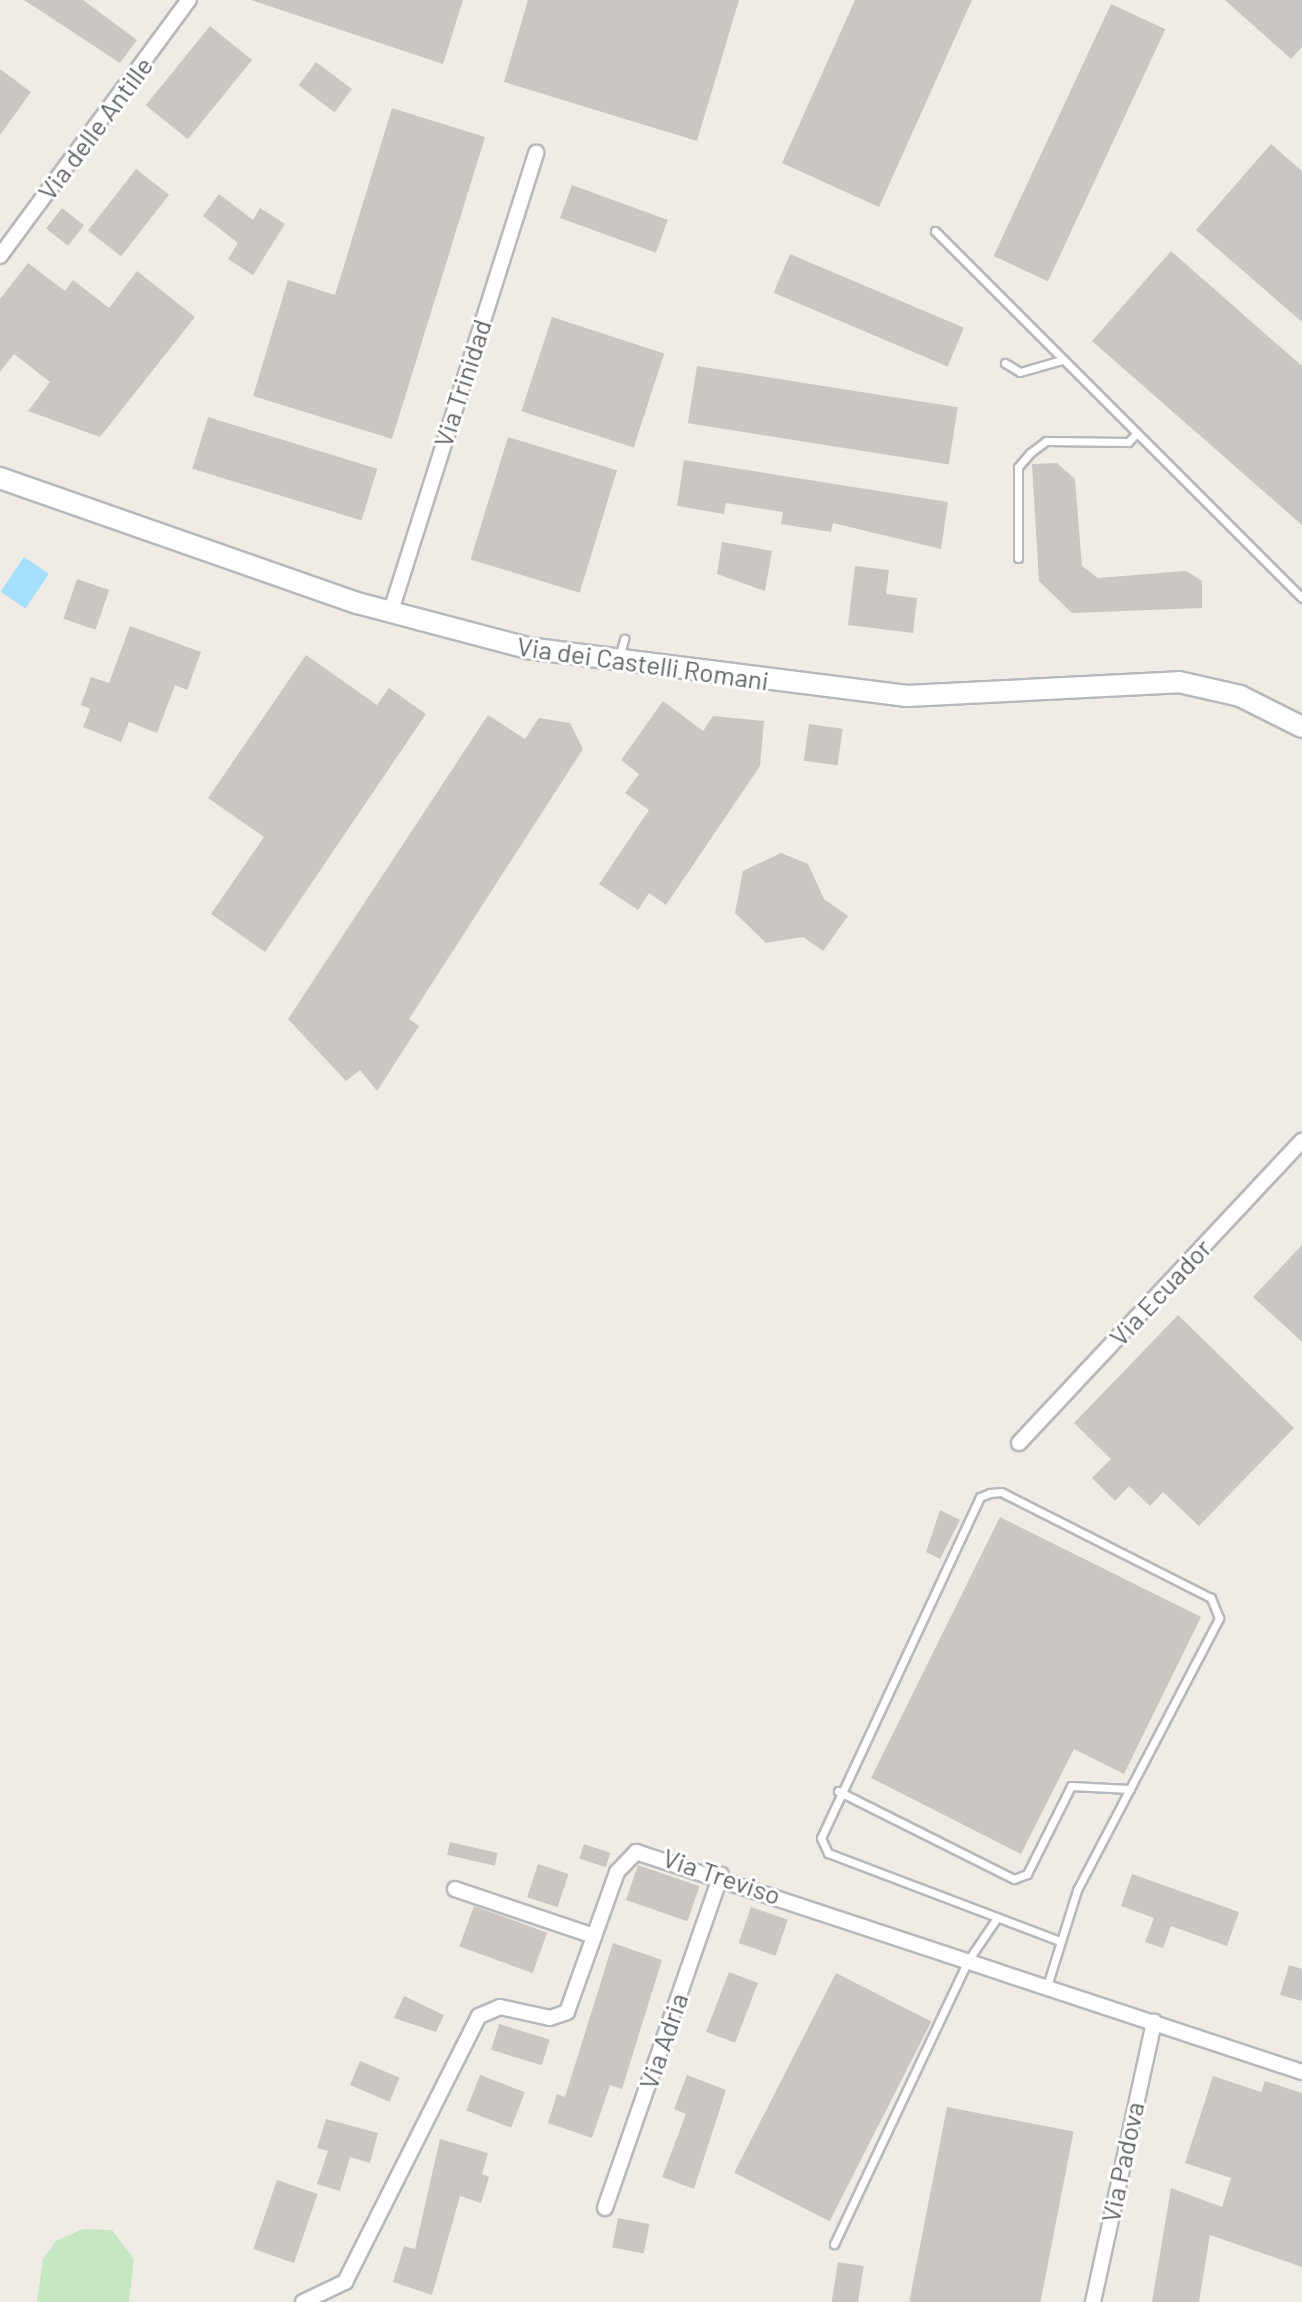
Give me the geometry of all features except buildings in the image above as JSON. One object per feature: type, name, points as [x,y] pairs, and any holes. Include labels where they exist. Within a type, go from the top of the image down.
[{"type":"main road","name":"Via dei Castelli Romani","points":[[0,478],[390,614],[617,663],[936,697],[1167,680],[1240,696],[1302,727]]},
{"type":"street","name":"Via delle Antille","points":[[0,256],[189,0]]},
{"type":"street","name":"Via Trinidad","points":[[390,614],[536,153]]},
{"type":"street","name":"Via Ecuador","points":[[1019,1443],[1302,1141]]},
{"type":"street","name":"Via Treviso","points":[[303,2302],[345,2282],[476,2019],[500,2007],[564,2016],[629,1855],[653,1852],[1302,2072]]},
{"type":"street","name":"Via Adria","points":[[605,2208],[721,1875]]},
{"type":"street","points":[[455,1889],[594,1936]]},
{"type":"street","name":"Via Padova","points":[[1093,2302],[1154,2022]]},
{"type":"lane","points":[[935,231],[1302,598]]},
{"type":"lane","points":[[1005,363],[1020,372],[1062,360]]},
{"type":"lane","points":[[1018,558],[1018,467],[1030,453],[1046,441],[1128,442],[1136,434]]},
{"type":"lane","points":[[617,663],[624,639]]},
{"type":"lane","points":[[1047,1986],[1077,1890],[1216,1627],[1217,1607],[1211,1598],[1001,1492],[980,1497],[822,1825],[828,1853],[1060,1941]]},
{"type":"lane","points":[[838,1791],[1014,1879],[1027,1874],[1071,1786],[1130,1789]]},
{"type":"lane","points":[[834,2244],[969,1959],[997,1918]]},
{"type":"green space","points":[[83,2229],[112,2230],[134,2259],[129,2302],[37,2302],[43,2259],[56,2241]]},
{"type":"water","points":[[24,557],[49,574],[25,609],[1,592]]}]
